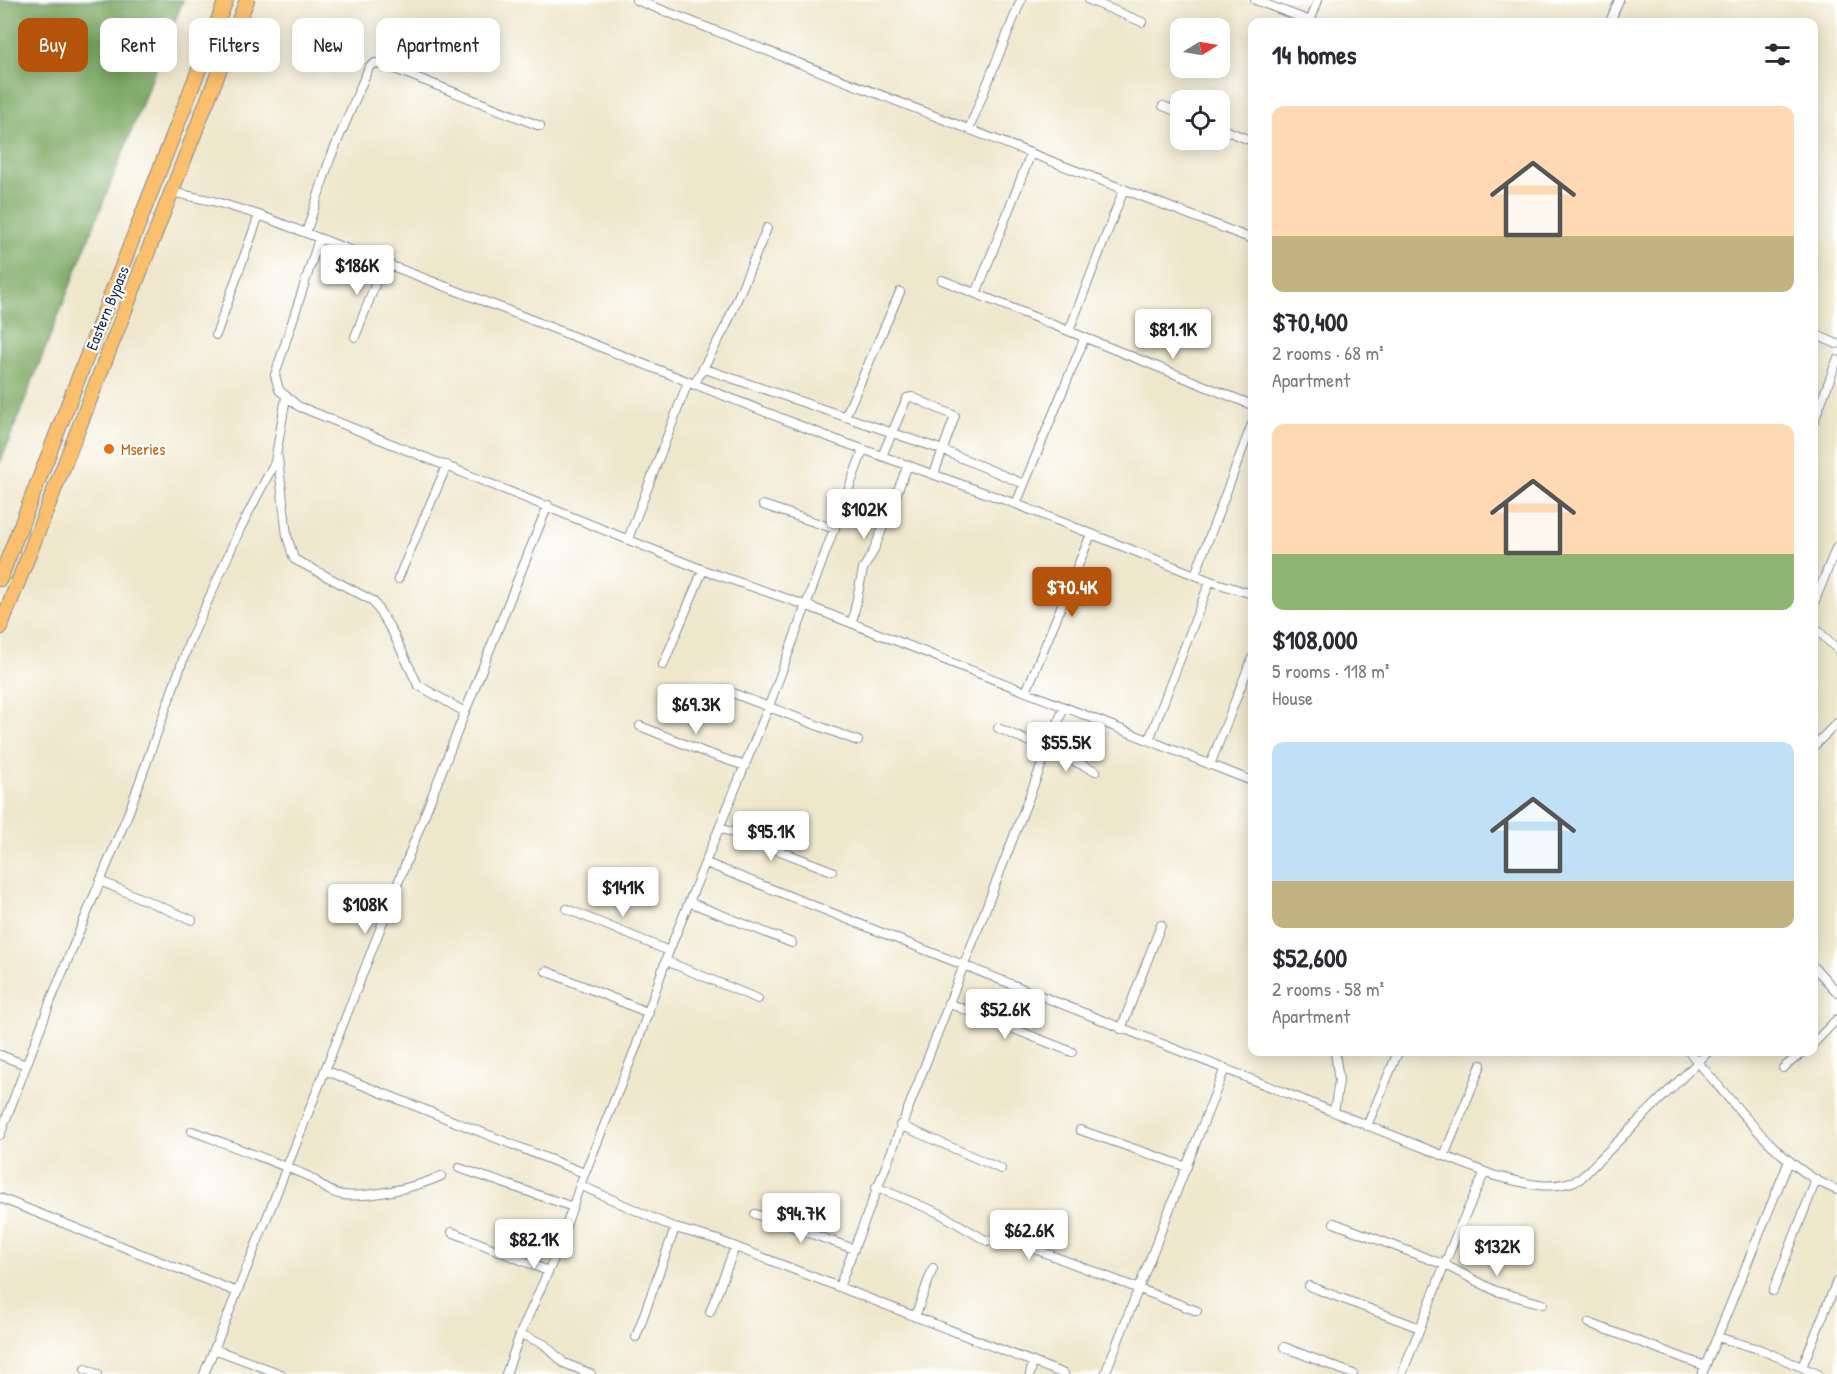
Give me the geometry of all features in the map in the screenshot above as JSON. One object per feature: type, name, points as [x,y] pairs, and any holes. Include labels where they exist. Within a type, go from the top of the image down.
[{"type":"main road","name":"Eastern Bypass","points":[[0,579],[226,0]]},
{"type":"main road","name":"Eastern Bypass","points":[[0,628],[247,0]]},
{"type":"street","points":[[636,0],[1248,237]]},
{"type":"street","points":[[969,129],[1022,0]]},
{"type":"street","points":[[1089,0],[1142,22]]},
{"type":"street","points":[[1255,0],[1301,18]]},
{"type":"street","points":[[1312,18],[1318,0]]},
{"type":"street","points":[[1612,18],[1619,0]]},
{"type":"street","points":[[306,233],[341,131],[369,67],[375,63],[540,126]]},
{"type":"street","points":[[1163,106],[1170,108]]},
{"type":"street","points":[[1230,132],[1248,139]]},
{"type":"street","points":[[976,294],[1031,153]]},
{"type":"street","points":[[1069,330],[1124,189]]},
{"type":"street","points":[[171,192],[213,201],[259,215],[863,450],[1016,504],[1210,581],[1248,593]]},
{"type":"street","points":[[216,335],[259,215]]},
{"type":"street","points":[[628,538],[691,383],[705,369],[767,228]]},
{"type":"street","points":[[319,239],[275,375],[276,386],[286,398],[298,406],[548,505],[703,570],[808,606],[1248,779]]},
{"type":"street","points":[[355,337],[382,264]]},
{"type":"street","points":[[942,280],[1248,403]]},
{"type":"street","points":[[844,417],[900,292]]},
{"type":"street","points":[[1818,336],[1837,344]]},
{"type":"street","points":[[1016,504],[1085,337]]},
{"type":"street","points":[[1818,411],[1837,360]]},
{"type":"street","points":[[705,369],[944,450],[1024,484]]},
{"type":"street","points":[[0,1135],[160,730],[189,643],[240,529],[268,479],[278,454],[286,398]]},
{"type":"street","points":[[882,456],[907,398],[912,398],[955,416],[934,474]]},
{"type":"street","points":[[1195,575],[1248,435]]},
{"type":"street","points":[[506,1374],[649,1013],[669,951],[808,606],[863,450]]},
{"type":"street","points":[[278,454],[287,536],[294,559],[373,601],[392,631],[418,686],[463,711]]},
{"type":"street","points":[[398,579],[447,465]]},
{"type":"street","points":[[852,623],[863,569],[873,552],[908,465]]},
{"type":"street","points":[[204,1374],[327,1071],[463,711],[548,505]]},
{"type":"street","points":[[763,506],[835,530]]},
{"type":"street","points":[[1026,692],[1090,534]]},
{"type":"street","points":[[1818,593],[1837,546]]},
{"type":"street","points":[[663,665],[703,570]]},
{"type":"street","points":[[1149,740],[1210,581]]},
{"type":"street","points":[[1818,631],[1837,649]]},
{"type":"street","points":[[1210,765],[1248,667]]},
{"type":"street","points":[[722,689],[858,741]]},
{"type":"street","points":[[839,1287],[1064,707]]},
{"type":"street","points":[[1818,742],[1837,723]]},
{"type":"street","points":[[640,726],[745,766]]},
{"type":"street","points":[[998,728],[1096,771]]},
{"type":"street","points":[[720,828],[832,871]]},
{"type":"street","points":[[706,863],[1485,1172],[1546,1187],[1565,1185],[1580,1179],[1704,1056]]},
{"type":"street","points":[[100,881],[192,920]]},
{"type":"street","points":[[689,902],[792,943]]},
{"type":"street","points":[[567,909],[669,951]]},
{"type":"street","points":[[1121,1029],[1161,925]]},
{"type":"street","points":[[666,961],[758,999]]},
{"type":"street","points":[[546,971],[649,1013]]},
{"type":"street","points":[[1818,971],[1837,992]]},
{"type":"street","points":[[948,1003],[1072,1052]]},
{"type":"street","points":[[1818,1039],[1837,1019]]},
{"type":"street","points":[[0,1055],[26,1065]]},
{"type":"street","points":[[1334,1112],[1339,1081],[1336,1056]]},
{"type":"street","points":[[1367,1126],[1396,1056]]},
{"type":"street","points":[[1693,1056],[1789,1161],[1816,1180],[1837,1190]]},
{"type":"street","points":[[1783,1068],[1798,1056]]},
{"type":"street","points":[[1444,1156],[1481,1065]]},
{"type":"street","points":[[1105,1374],[1136,1289],[1225,1068]]},
{"type":"street","points":[[327,1071],[584,1173]]},
{"type":"street","points":[[900,1125],[1001,1169]]},
{"type":"street","points":[[1080,1130],[1187,1167]]},
{"type":"street","points":[[192,1131],[302,1173],[327,1190],[344,1195],[420,1184],[441,1176]]},
{"type":"street","points":[[1589,1323],[1703,1370],[1789,1161]]},
{"type":"street","points":[[459,1168],[573,1207]]},
{"type":"street","points":[[1402,1374],[1485,1172]]},
{"type":"street","points":[[1773,1291],[1816,1180]]},
{"type":"street","points":[[580,1185],[675,1228],[694,1232],[735,1247],[1064,1374]]},
{"type":"street","points":[[876,1187],[939,1213],[987,1241],[1006,1238],[1197,1311]]},
{"type":"street","points":[[0,1198],[237,1292]]},
{"type":"street","points":[[755,1214],[854,1249]]},
{"type":"street","points":[[1334,1223],[1445,1265],[1496,1291],[1543,1304]]},
{"type":"street","points":[[636,1337],[675,1228]]},
{"type":"street","points":[[452,1232],[548,1271]]},
{"type":"street","points":[[710,1312],[735,1247]]},
{"type":"street","points":[[915,1317],[933,1269]]},
{"type":"street","points":[[1802,1366],[1837,1281]]},
{"type":"street","points":[[1309,1286],[1420,1328]]},
{"type":"street","points":[[520,1334],[544,1344],[564,1363],[591,1374]]},
{"type":"street","points":[[1717,1336],[1759,1349],[1818,1374]]},
{"type":"street","points":[[1284,1347],[1353,1374]]},
{"type":"street","points":[[214,1349],[281,1374]]},
{"type":"street","points":[[1030,1374],[1033,1362]]},
{"type":"street","points":[[85,1369],[97,1374]]},
{"type":"green space","points":[[0,0],[183,0],[176,18],[100,18],[100,72],[155,72],[0,463]]},
{"type":"place","name":"Mseries","points":[[109,449]]}]
